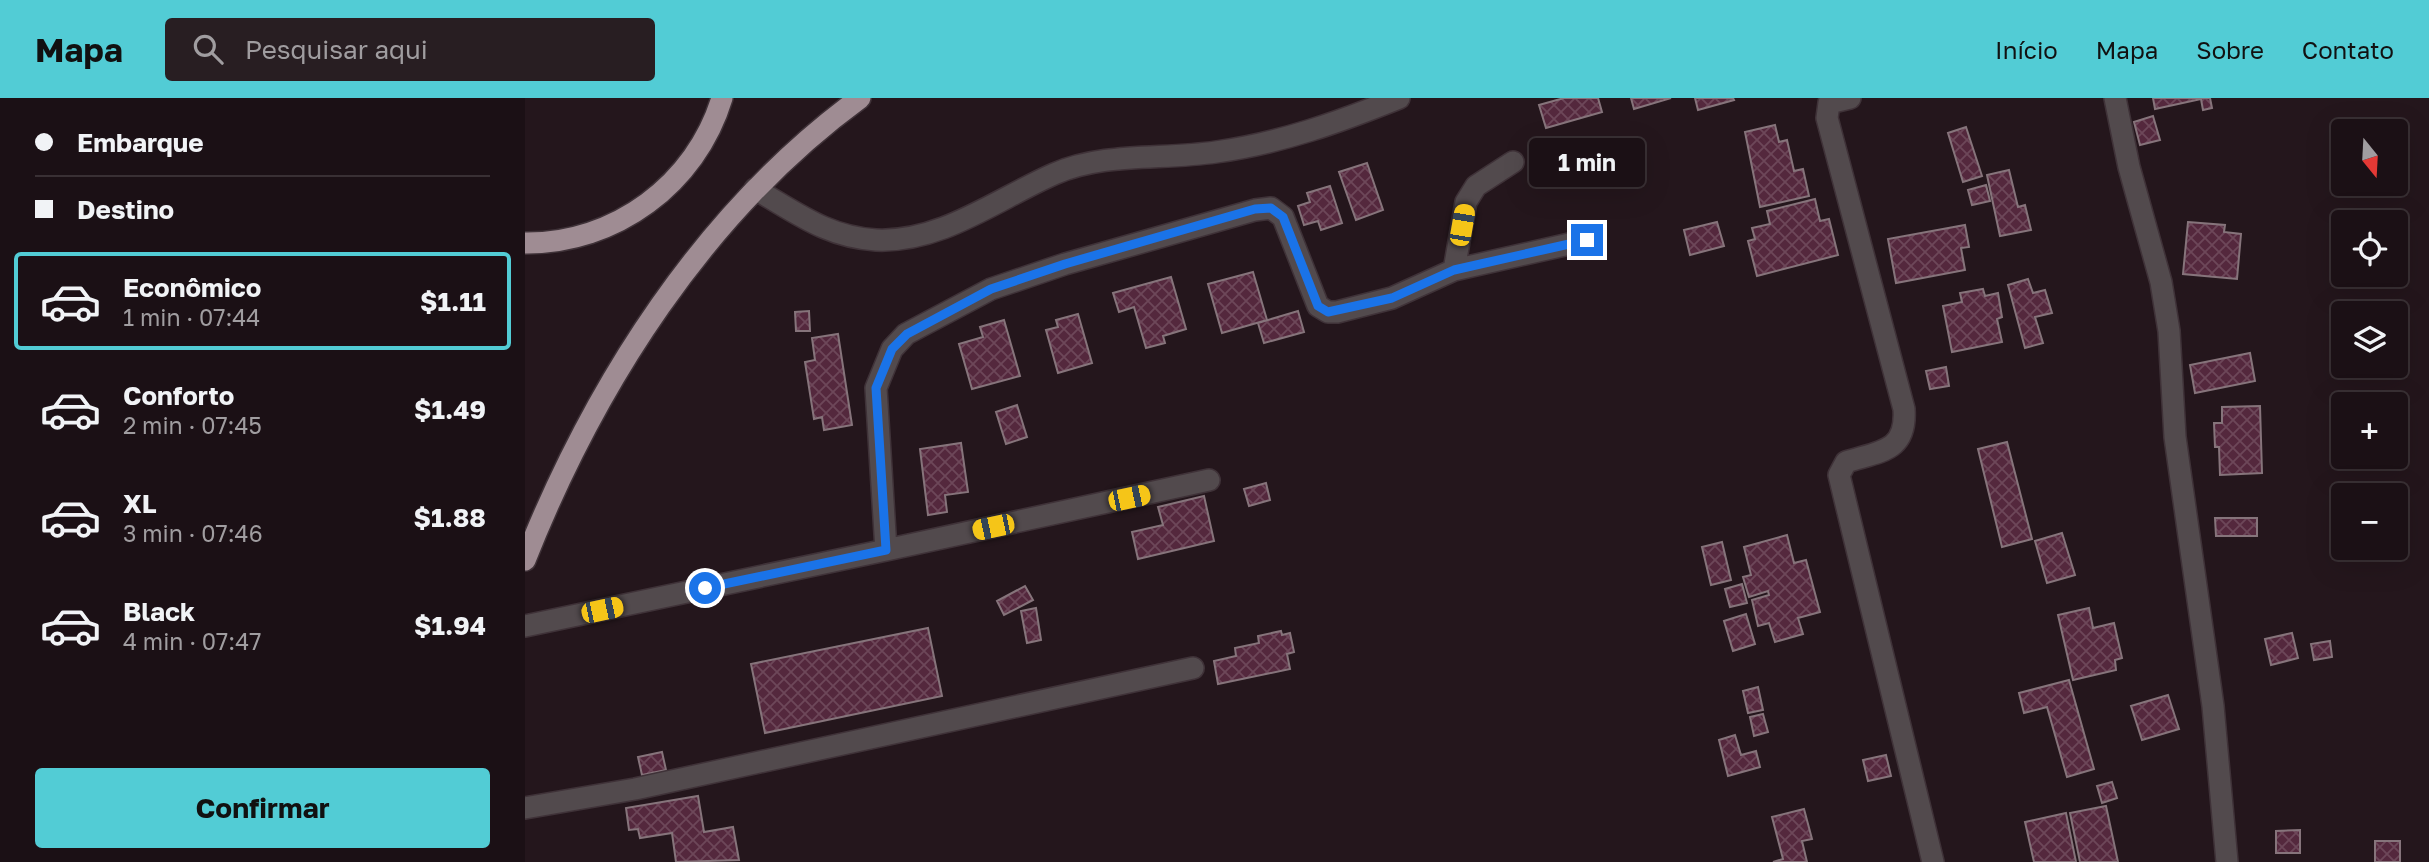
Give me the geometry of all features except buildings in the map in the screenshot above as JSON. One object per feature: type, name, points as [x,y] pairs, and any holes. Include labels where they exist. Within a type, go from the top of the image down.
[{"type":"highway","points":[[525,243],[552,244],[610,227],[655,199],[689,165],[715,122],[722,98]]},
{"type":"highway","points":[[525,560],[554,486],[617,369],[691,266],[755,189],[860,98]]},
{"type":"street","points":[[755,189],[836,235],[878,240],[920,235],[990,208],[1055,174],[1096,161],[1213,153],[1277,142],[1324,128],[1399,98]]},
{"type":"street","points":[[1850,98],[1829,103],[1827,118],[1904,409],[1905,425],[1901,440],[1889,448],[1846,462],[1839,475],[1933,862]]},
{"type":"street","points":[[2115,98],[2129,167],[2161,282],[2169,331],[2175,437],[2213,706],[2227,862]]},
{"type":"street","points":[[1454,270],[1466,202],[1476,186],[1513,162]]},
{"type":"street","points":[[886,550],[876,388],[884,365],[907,334],[991,289],[1065,264],[1255,209],[1271,208],[1283,217],[1318,306],[1328,312],[1392,298],[1454,270],[1587,240]]},
{"type":"street","points":[[525,626],[1209,480]]},
{"type":"street","points":[[525,808],[635,789],[1193,668]]},
{"type":"route","points":[[705,588],[886,550],[876,388],[884,365],[892,349],[907,334],[991,289],[1065,264],[1146,243],[1255,209],[1271,208],[1283,217],[1318,306],[1328,312],[1392,298],[1454,270],[1587,240]]}]
